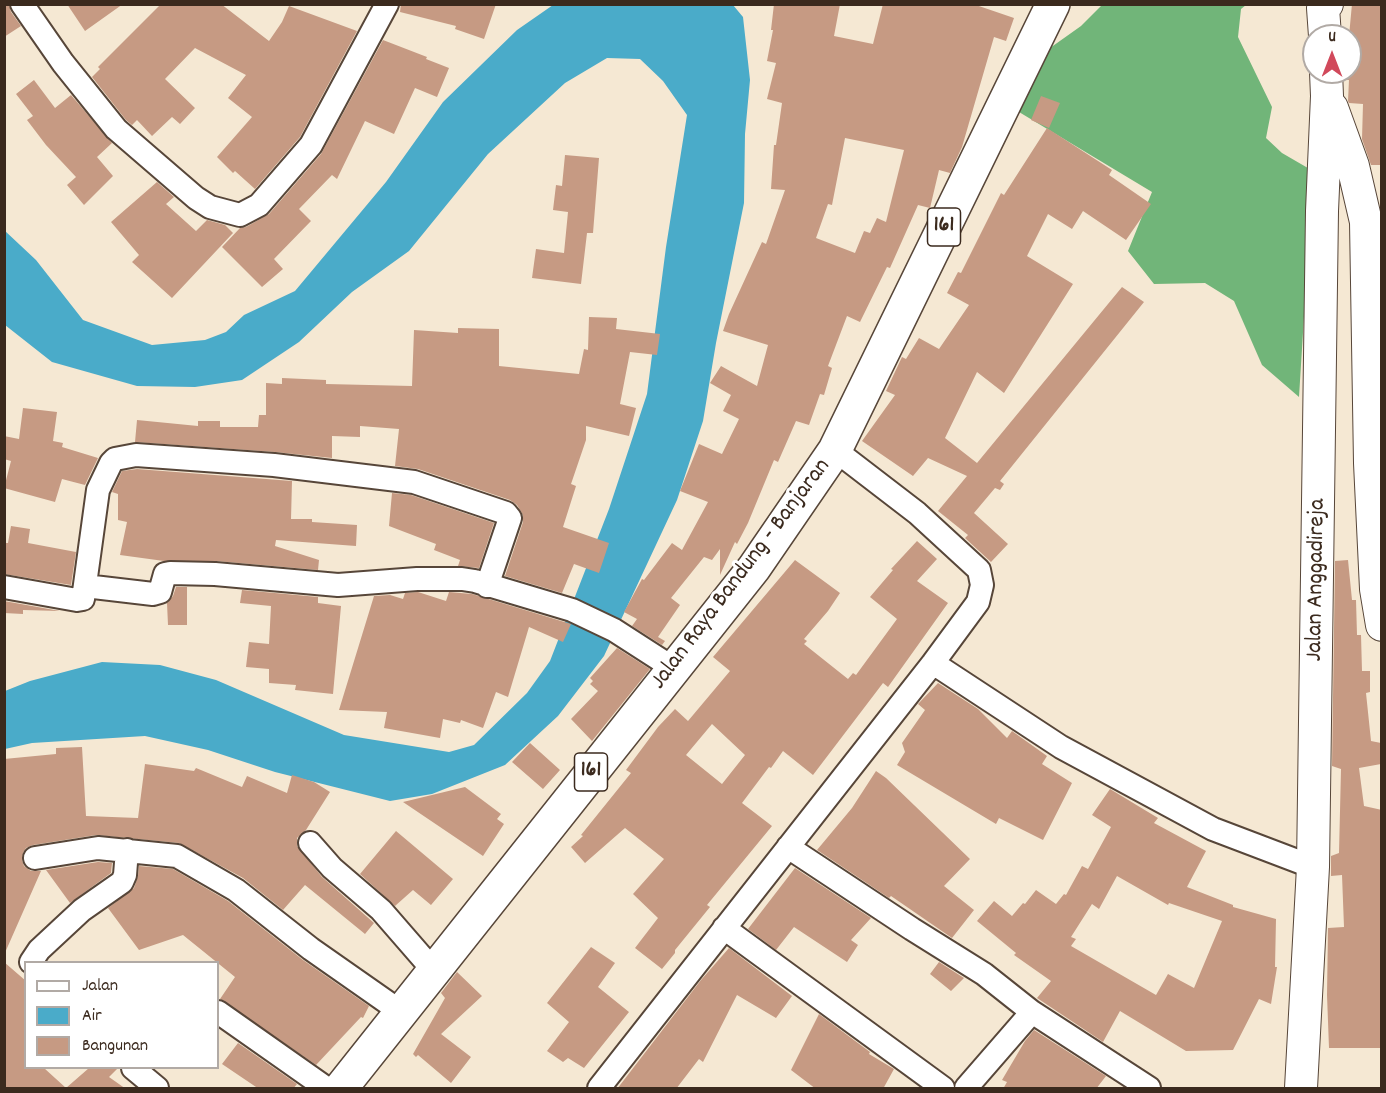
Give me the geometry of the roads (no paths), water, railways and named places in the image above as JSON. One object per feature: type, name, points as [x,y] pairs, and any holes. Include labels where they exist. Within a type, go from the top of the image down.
[{"type":"main road","name":"Jalan Raya Bandung - Banjaran","points":[[341,1089],[754,568],[835,450],[1053,4]]},
{"type":"main road","points":[[1324,24],[1323,8],[1327,4]]},
{"type":"main road","points":[[1327,84],[1353,166],[1366,222],[1370,463],[1376,589],[1382,625]]},
{"type":"main road","name":"Jalan Anggadireja","points":[[1301,1089],[1313,867],[1322,211],[1327,84]]},
{"type":"street","points":[[22,4],[63,63],[116,129],[210,207],[240,215],[259,204],[311,145],[387,4]]},
{"type":"street","points":[[599,1089],[933,663],[978,602],[982,585],[979,570],[922,517],[835,450]]},
{"type":"street","points":[[4,586],[77,600],[83,599],[98,490],[103,476],[115,459],[136,455],[274,465],[414,482],[509,514],[510,518],[487,586]]},
{"type":"street","points":[[86,586],[153,594],[160,592],[165,574],[170,573],[215,574],[338,585],[417,579],[462,579],[572,610],[614,630],[673,668]]},
{"type":"street","points":[[933,663],[1060,747],[1213,829],[1313,867]]},
{"type":"street","points":[[310,843],[333,868],[381,910],[434,971]]},
{"type":"street","points":[[788,847],[912,930],[984,974],[1032,1012],[1149,1089]]},
{"type":"street","points":[[35,858],[98,848],[177,856],[236,890],[311,950],[401,1012]]},
{"type":"street","points":[[32,961],[39,950],[82,910],[122,882],[128,850]]},
{"type":"street","points":[[724,928],[943,1089]]},
{"type":"street","points":[[966,1089],[1032,1012]]},
{"type":"street","points":[[219,1013],[326,1089]]},
{"type":"street","points":[[134,1069],[158,1089]]},
{"type":"water","points":[[553,5],[733,5],[743,17],[750,80],[745,134],[744,203],[703,421],[677,500],[604,656],[558,716],[505,765],[432,794],[390,801],[275,772],[208,750],[145,736],[32,743],[5,749],[5,691],[30,681],[102,662],[160,665],[216,680],[344,735],[449,752],[474,745],[527,693],[550,661],[609,509],[647,394],[666,247],[687,115],[663,81],[640,59],[607,58],[565,83],[488,154],[409,251],[352,292],[299,342],[242,380],[195,387],[137,386],[52,362],[5,325],[4,230],[36,260],[83,320],[152,345],[205,340],[226,332],[244,315],[295,291],[386,182],[443,102],[517,30]]}]
